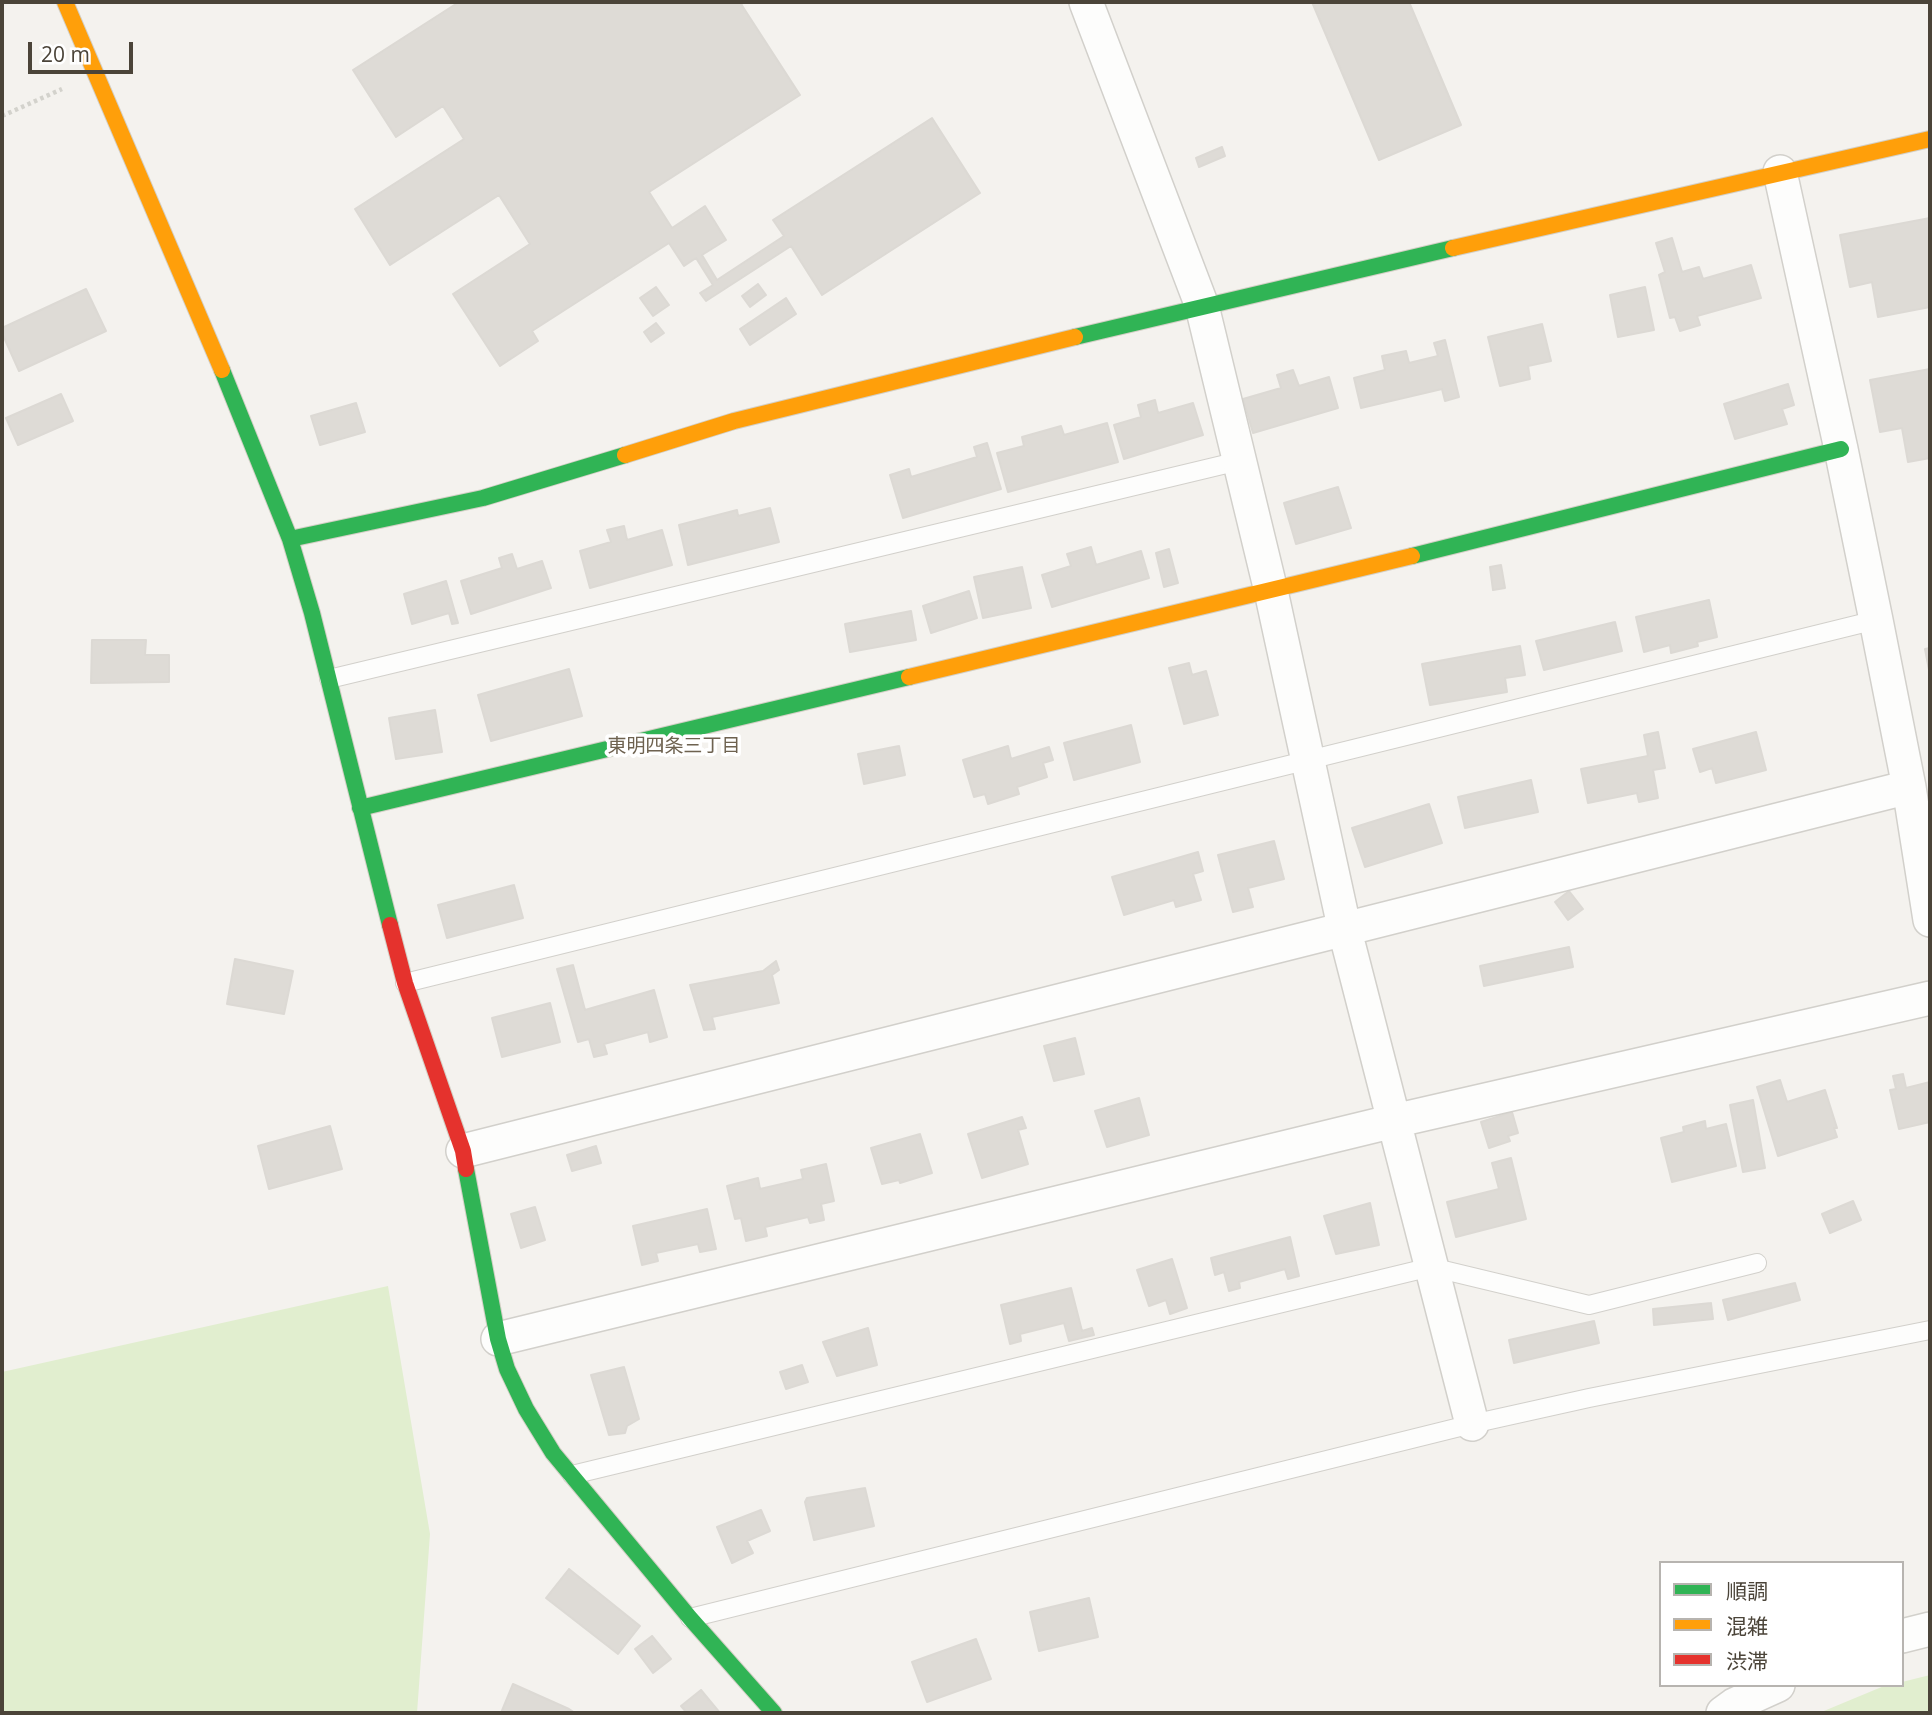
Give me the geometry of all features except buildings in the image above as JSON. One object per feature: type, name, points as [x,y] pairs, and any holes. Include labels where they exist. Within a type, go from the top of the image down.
[{"type":"street","points":[[65,2],[209,337],[290,539],[329,679],[405,983],[463,1151],[506,1369],[553,1453],[690,1618],[774,1713]]},
{"type":"street","points":[[1086,2],[1202,306],[1271,591],[1345,931],[1472,1424]]},
{"type":"street","points":[[290,539],[483,498],[734,421],[1202,306],[1930,139]]},
{"type":"street","points":[[1780,172],[1876,620],[1909,787],[1930,919]]},
{"type":"street","points":[[360,808],[1271,591],[1841,449]]},
{"type":"street","points":[[463,1151],[1909,787]]},
{"type":"street","points":[[498,1339],[1394,1121],[1930,998]]},
{"type":"street","points":[[1904,1636],[1930,1629]]},
{"type":"street","points":[[1723,1713],[1773,1687]]},
{"type":"lane","points":[[329,679],[1239,461]]},
{"type":"lane","points":[[405,983],[1876,620]]},
{"type":"lane","points":[[572,1475],[1432,1268],[1589,1304],[1757,1263]]},
{"type":"lane","points":[[690,1618],[1472,1424],[1930,1330]]},
{"type":"path","points":[[2,116],[96,75]]},
{"type":"green space","points":[[388,1286],[430,1534],[417,1713],[2,1713],[2,1372]]},
{"type":"green space","points":[[1930,1675],[1930,1713],[1819,1713],[1882,1687],[1904,1687],[1904,1682]]},
{"type":"traffic: fast","points":[[1075,337],[1453,248]]},
{"type":"traffic: fast","points":[[222,370],[290,539],[312,613],[390,925]]},
{"type":"traffic: fast","points":[[1412,556],[1841,449]]},
{"type":"traffic: fast","points":[[290,539],[483,498],[625,455]]},
{"type":"traffic: fast","points":[[360,808],[909,677]]},
{"type":"traffic: fast","points":[[466,1169],[498,1339],[507,1369],[526,1409],[553,1453],[690,1618],[774,1713]]},
{"type":"traffic: slow","points":[[65,2],[222,370]]},
{"type":"traffic: slow","points":[[1453,248],[1930,139]]},
{"type":"traffic: slow","points":[[625,455],[734,421],[1075,337]]},
{"type":"traffic: slow","points":[[909,677],[1412,556]]},
{"type":"traffic: jam","points":[[390,925],[405,983],[463,1151],[466,1169]]},
{"type":"district","name":"東明四条三丁目","points":[[674,747]]}]
